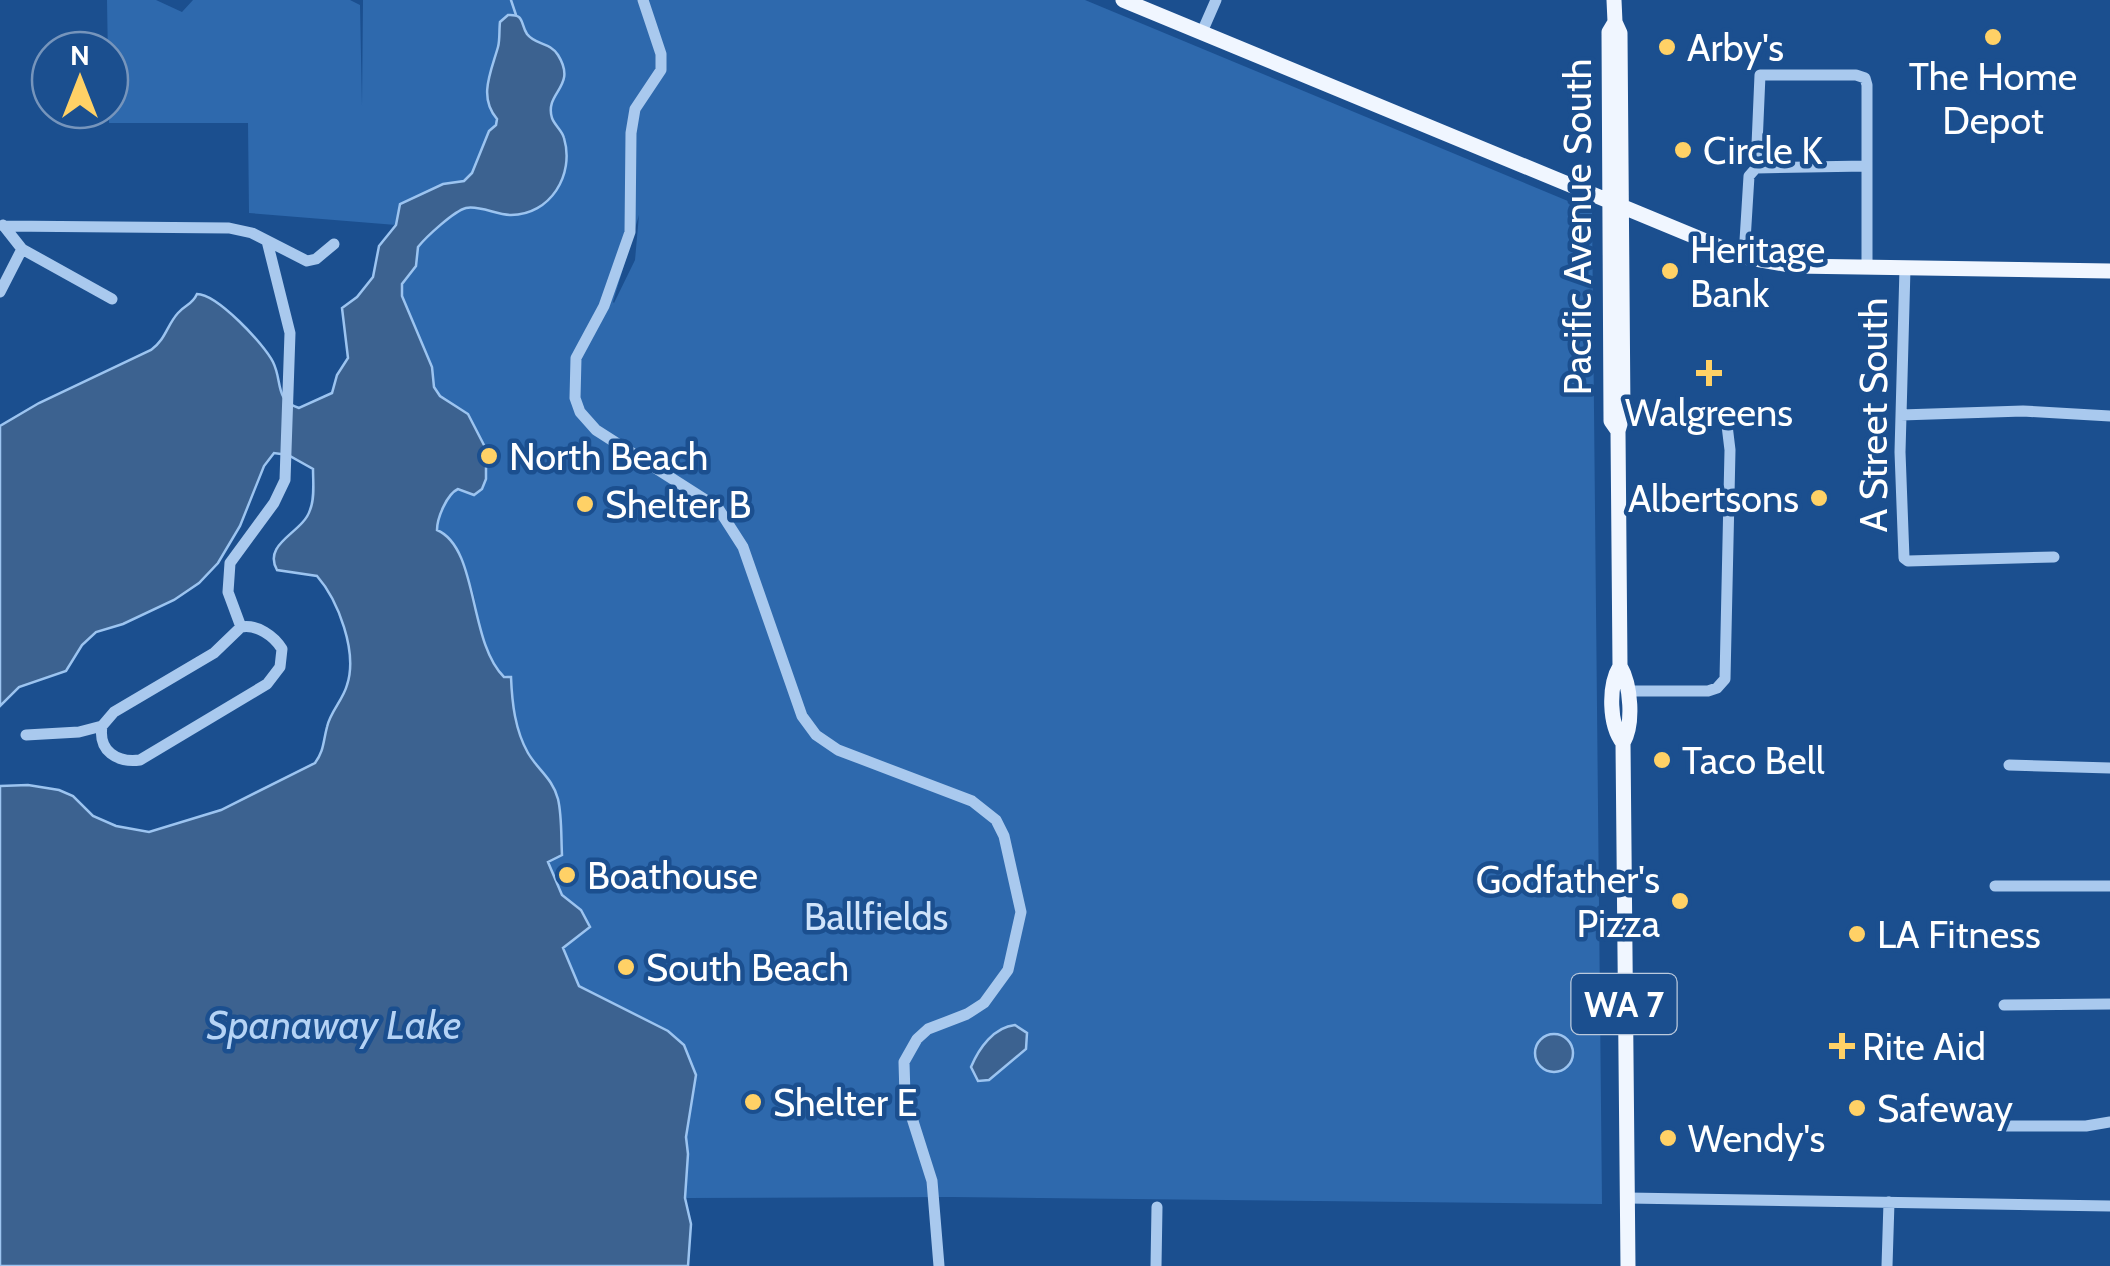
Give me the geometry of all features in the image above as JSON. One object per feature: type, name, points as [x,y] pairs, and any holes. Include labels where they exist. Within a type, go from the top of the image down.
[{"type":"main road","points":[[1123,0],[1744,256],[1796,266],[2110,272]]},
{"type":"main road","name":"Pacific Avenue South","points":[[1614,0],[1620,33],[1614,205],[1621,423],[1620,666],[1614,677],[1614,732],[1623,743]]},
{"type":"main road","name":"Pacific Avenue South","points":[[1620,666],[1627,678],[1629,733],[1623,743],[1628,1266]]},
{"type":"street","points":[[643,0],[661,54],[661,70],[634,108],[630,232],[604,306],[576,358],[574,386],[580,412],[596,430],[710,502],[731,523],[802,716],[816,735],[852,756],[960,794],[990,814],[1004,836],[1022,920],[1008,970],[992,995],[976,1010],[924,1033],[904,1065],[905,1096],[932,1182],[938,1266]]},
{"type":"street","points":[[1202,32],[1216,0]]},
{"type":"street","name":"A Street South","points":[[1756,168],[1760,76],[1840,74],[1865,78],[1867,267]]},
{"type":"street","points":[[1744,256],[1749,176],[1756,168],[1866,166]]},
{"type":"street","points":[[2,224],[228,228],[252,233],[307,261],[316,259],[334,244]]},
{"type":"street","points":[[2,224],[22,249],[112,299]]},
{"type":"street","points":[[241,627],[228,592],[230,563],[281,492],[286,461],[290,333],[268,241]]},
{"type":"street","points":[[0,292],[22,249]]},
{"type":"street","name":"A Street South","points":[[1905,268],[1902,553],[1908,560],[2054,557]]},
{"type":"street","points":[[1901,415],[2023,411],[2110,416]]},
{"type":"street","points":[[1621,423],[1726,417],[1730,450],[1726,662],[1721,685],[1708,691],[1628,691]]},
{"type":"street","points":[[241,627],[255,627],[276,640],[282,650],[280,668],[267,684],[140,760],[121,760],[111,754],[102,742],[102,726],[114,712],[224,646],[241,627]]},
{"type":"street","points":[[26,735],[102,726]]},
{"type":"street","points":[[2009,765],[2110,768]]},
{"type":"street","points":[[1995,886],[2110,886]]},
{"type":"street","points":[[2004,1004],[2110,1004]]},
{"type":"street","points":[[2003,1126],[2086,1126],[2110,1122]]},
{"type":"street","points":[[1628,1198],[2110,1206]]},
{"type":"street","points":[[1887,1266],[1888,1202]]},
{"type":"street","points":[[1156,1266],[1157,1207]]},
{"type":"green space","name":"Ballfields","points":[[107,0],[156,0],[182,12],[193,0],[350,0],[360,5],[362,106],[363,0],[1085,0],[1592,211],[1602,1204],[685,1198],[686,1137],[696,1075],[684,1045],[668,1031],[579,986],[562,947],[581,910],[562,895],[548,861],[562,854],[557,799],[520,735],[511,677],[500,672],[486,651],[471,586],[437,530],[443,508],[454,492],[458,489],[474,495],[450,402],[434,387],[432,367],[402,296],[402,284],[416,266],[418,247],[396,225],[249,213],[248,123],[130,123],[130,30],[107,30]],"holes":[[[639,215],[635,260],[613,302]]]},
{"type":"water","name":"Spanaway Lake","points":[[508,15],[520,18],[527,34],[555,51],[563,66],[563,82],[551,109],[566,152],[562,179],[548,200],[525,213],[506,215],[471,207],[455,214],[418,247],[416,266],[402,284],[402,296],[432,367],[434,387],[440,396],[468,414],[486,449],[482,489],[474,495],[458,489],[454,492],[443,507],[437,530],[450,540],[460,556],[484,642],[504,677],[511,677],[520,735],[558,799],[562,855],[548,862],[562,895],[581,910],[590,927],[563,948],[579,986],[668,1031],[684,1045],[696,1075],[686,1137],[685,1198],[691,1224],[688,1266],[0,1266],[0,786],[59,790],[73,796],[93,816],[116,826],[149,832],[221,810],[315,763],[347,685],[350,657],[339,612],[317,576],[277,570],[275,552],[310,510],[313,469],[288,455],[274,453],[264,466],[240,526],[218,563],[199,583],[174,600],[96,632],[82,645],[66,671],[19,687],[0,706],[0,426],[39,403],[151,350],[197,294],[216,302],[260,344],[273,362],[282,395],[291,405],[299,408],[332,393],[348,358],[342,308],[373,277],[379,246],[396,225],[400,204],[443,184],[464,181],[472,173],[489,131],[496,125],[487,93],[500,22]]},
{"type":"water","points":[[1015,1025],[1027,1033],[1026,1049],[989,1080],[978,1081],[971,1067],[978,1053],[994,1034]]},
{"type":"water","points":[[1554,1034],[1567,1040],[1573,1053],[1567,1066],[1554,1072],[1541,1066],[1535,1053],[1541,1040]]},
{"type":"waterway","points":[[511,0],[516,15]]},
{"type":"place","name":"The Home Depot","points":[[1993,37]]},
{"type":"place","name":"Arby's","points":[[1667,47]]},
{"type":"place","name":"Circle K","points":[[1683,150]]},
{"type":"place","name":"Heritage Bank","points":[[1670,271]]},
{"type":"place","name":"Walgreens","points":[[1709,373]]},
{"type":"place","name":"North Beach","points":[[489,456]]},
{"type":"place","name":"Albertsons","points":[[1819,498]]},
{"type":"place","name":"Shelter B","points":[[585,504]]},
{"type":"place","name":"Taco Bell","points":[[1662,760]]},
{"type":"place","name":"Boathouse","points":[[567,875]]},
{"type":"place","name":"Godfather's Pizza","points":[[1680,901]]},
{"type":"place","name":"LA Fitness","points":[[1857,934]]},
{"type":"place","name":"South Beach","points":[[626,967]]},
{"type":"place","name":"Rite Aid","points":[[1842,1046]]},
{"type":"place","name":"Shelter E","points":[[753,1102]]},
{"type":"place","name":"Safeway","points":[[1857,1108]]},
{"type":"place","name":"Wendy's","points":[[1668,1138]]}]
